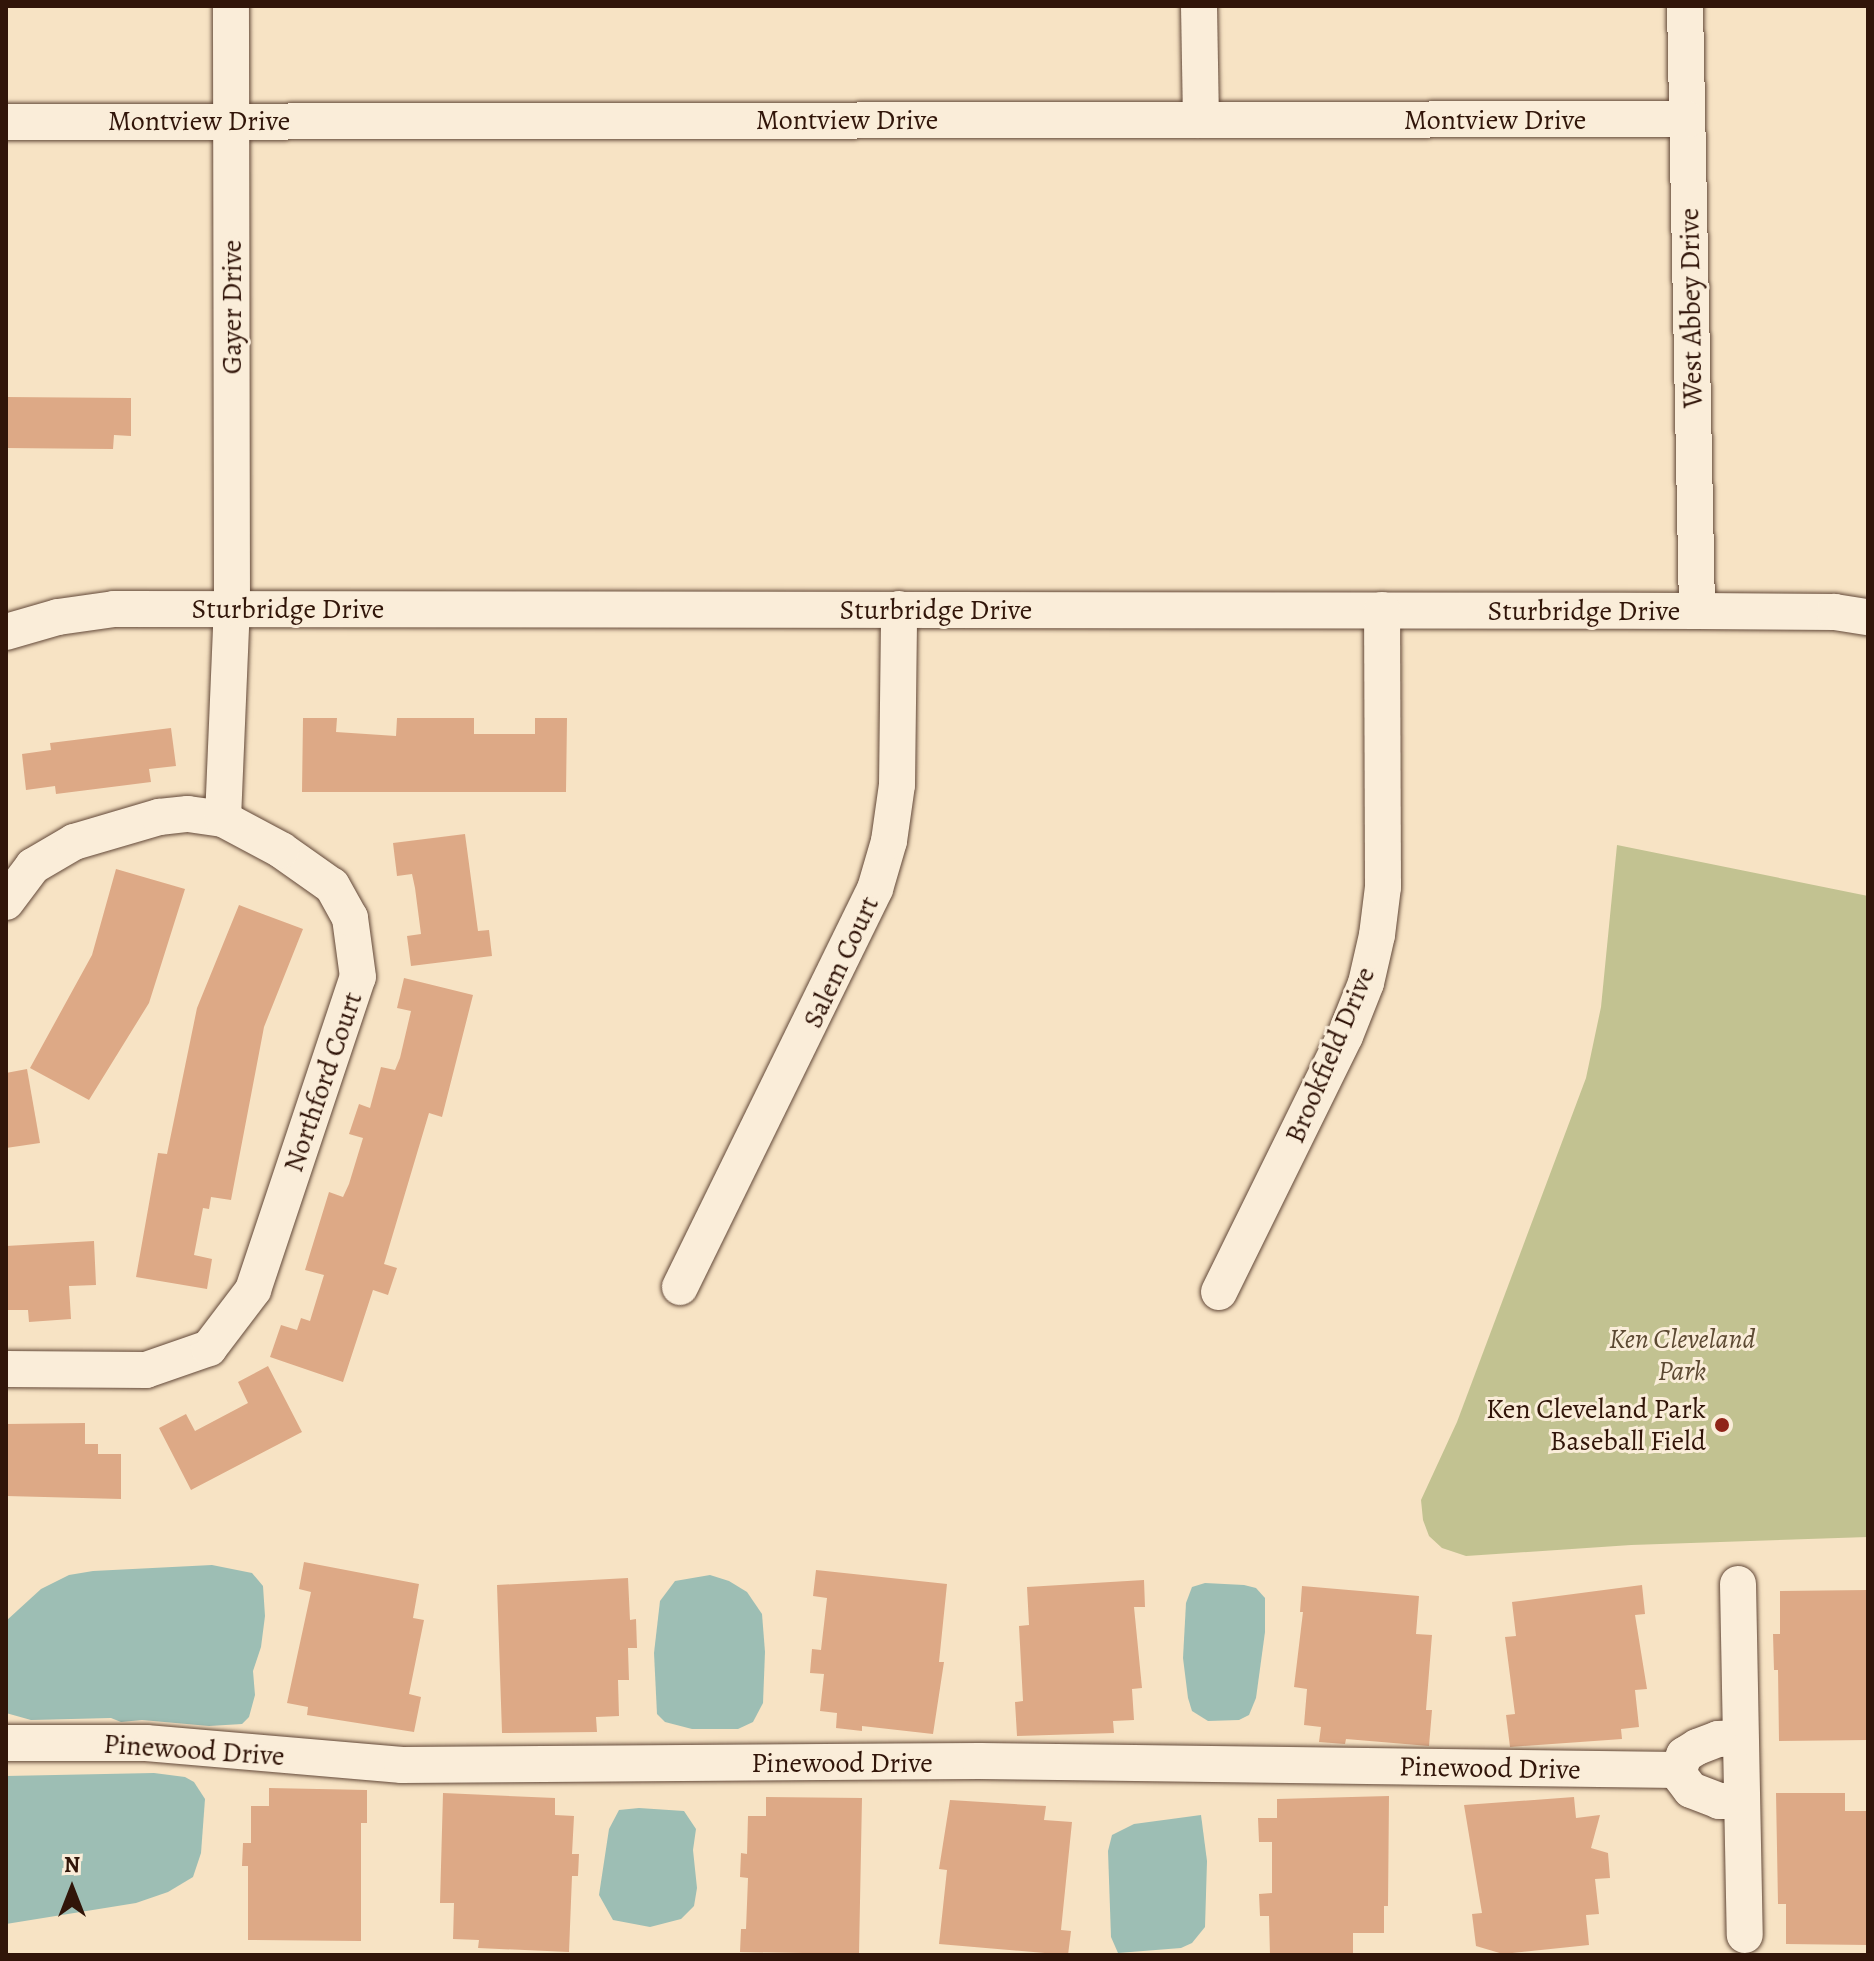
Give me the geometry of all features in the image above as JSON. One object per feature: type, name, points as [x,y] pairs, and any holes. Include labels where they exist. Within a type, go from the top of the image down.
[{"type":"street","name":"Gayer Drive","points":[[231,6],[232,608]]},
{"type":"street","points":[[1199,6],[1201,120]]},
{"type":"street","name":"West Abbey Drive","points":[[1685,6],[1697,611]]},
{"type":"street","name":"Montview Drive","points":[[6,122],[1687,119]]},
{"type":"street","points":[[6,902],[33,866],[74,842],[159,817],[188,814],[223,819],[232,608]]},
{"type":"street","name":"Sturbridge Drive","points":[[6,632],[58,617],[114,609],[232,608],[1697,611],[1835,612],[1868,617]]},
{"type":"street","name":"Salem Court","points":[[680,1287],[875,889],[889,841],[897,785],[899,609]]},
{"type":"street","name":"Brookfield Drive","points":[[1219,1292],[1345,1036],[1366,983],[1377,935],[1383,887],[1382,610]]},
{"type":"street","name":"Northford Court","points":[[6,1369],[146,1370],[209,1348],[253,1290],[358,977],[350,918],[332,886],[281,850],[223,819]]},
{"type":"street","points":[[1738,1584],[1745,1935]]},
{"type":"street","points":[[1739,1738],[1718,1739],[1697,1747],[1684,1755],[1678,1770],[1679,1777],[1691,1790],[1719,1801],[1741,1801]]},
{"type":"street","name":"Pinewood Drive","points":[[6,1743],[146,1743],[402,1765],[980,1761],[1678,1770]]},
{"type":"green space","name":"Ken Cleveland Park","points":[[1617,845],[1868,896],[1868,1537],[1631,1545],[1466,1556],[1442,1548],[1429,1536],[1423,1520],[1421,1500],[1457,1422],[1586,1078],[1601,1007]]},
{"type":"water","points":[[212,1565],[252,1573],[263,1586],[265,1616],[261,1647],[253,1671],[255,1695],[249,1717],[242,1724],[209,1726],[142,1720],[121,1722],[111,1718],[31,1720],[6,1713],[6,1621],[41,1589],[69,1575],[93,1571]]},
{"type":"water","points":[[710,1575],[729,1581],[747,1592],[762,1614],[765,1652],[763,1703],[753,1722],[738,1729],[692,1729],[665,1722],[657,1714],[654,1653],[660,1601],[675,1581]]},
{"type":"water","points":[[1205,1583],[1256,1588],[1265,1598],[1265,1632],[1256,1698],[1249,1715],[1239,1720],[1208,1721],[1192,1711],[1188,1698],[1183,1658],[1186,1603],[1192,1587]]},
{"type":"water","points":[[154,1773],[185,1777],[194,1782],[205,1799],[201,1853],[193,1877],[168,1892],[136,1903],[6,1924],[6,1776]]},
{"type":"water","points":[[619,1810],[684,1811],[696,1829],[693,1850],[697,1888],[694,1906],[681,1919],[650,1927],[613,1920],[599,1895],[609,1829]]},
{"type":"water","points":[[1201,1815],[1207,1861],[1205,1927],[1192,1943],[1181,1948],[1118,1953],[1111,1937],[1108,1851],[1112,1835],[1134,1824]]},
{"type":"building","points":[[6,397],[131,398],[131,436],[114,435],[113,449],[6,448]]},
{"type":"building","points":[[303,718],[337,718],[336,732],[396,736],[397,718],[474,718],[474,734],[535,734],[535,718],[567,718],[566,792],[302,792]]},
{"type":"building","points":[[171,728],[176,766],[149,769],[151,782],[56,794],[55,786],[26,790],[22,754],[51,750],[50,743]]},
{"type":"building","points":[[465,834],[478,931],[489,930],[492,956],[411,966],[407,936],[421,934],[415,888],[412,874],[397,876],[393,843]]},
{"type":"building","points":[[116,869],[185,889],[149,1003],[89,1100],[30,1068],[92,955]]},
{"type":"building","points":[[239,905],[303,929],[264,1027],[231,1200],[211,1197],[209,1209],[203,1208],[194,1255],[212,1259],[207,1289],[136,1277],[158,1153],[167,1154],[197,1008]]},
{"type":"building","points":[[404,978],[473,995],[442,1117],[429,1113],[384,1264],[397,1268],[388,1295],[373,1290],[343,1382],[270,1357],[281,1325],[297,1330],[301,1318],[310,1321],[324,1275],[305,1270],[329,1192],[343,1197],[349,1184],[363,1138],[349,1134],[359,1104],[370,1108],[381,1067],[395,1070],[400,1058],[411,1011],[397,1008]]},
{"type":"building","points":[[27,1069],[40,1143],[6,1148],[6,1073]]},
{"type":"building","points":[[94,1241],[96,1285],[69,1286],[71,1319],[29,1322],[28,1310],[6,1310],[6,1246]]},
{"type":"building","points":[[268,1366],[302,1432],[191,1490],[159,1428],[186,1414],[195,1431],[248,1403],[238,1382]]},
{"type":"building","points":[[85,1423],[85,1444],[98,1444],[98,1454],[121,1454],[121,1499],[6,1496],[6,1424]]},
{"type":"building","points":[[304,1562],[419,1584],[413,1618],[424,1620],[409,1694],[421,1697],[414,1732],[307,1715],[308,1707],[287,1703],[311,1592],[299,1589]]},
{"type":"building","points":[[816,1570],[947,1584],[939,1662],[944,1662],[933,1734],[862,1726],[862,1731],[836,1728],[837,1713],[820,1711],[824,1674],[810,1673],[812,1649],[821,1650],[827,1598],[813,1596]]},
{"type":"building","points":[[628,1578],[630,1620],[636,1619],[637,1648],[628,1648],[629,1680],[618,1680],[619,1716],[596,1717],[597,1732],[502,1733],[497,1585]]},
{"type":"building","points":[[1144,1580],[1145,1607],[1134,1607],[1142,1688],[1132,1689],[1134,1720],[1113,1721],[1114,1733],[1017,1736],[1015,1702],[1023,1701],[1019,1626],[1029,1625],[1027,1587]]},
{"type":"building","points":[[1642,1585],[1645,1614],[1635,1615],[1647,1689],[1635,1690],[1639,1727],[1621,1729],[1622,1739],[1510,1747],[1506,1715],[1515,1714],[1505,1637],[1516,1636],[1512,1602]]},
{"type":"building","points":[[1302,1586],[1419,1596],[1416,1634],[1432,1635],[1426,1710],[1432,1710],[1429,1746],[1346,1739],[1345,1744],[1319,1742],[1321,1727],[1304,1725],[1307,1689],[1294,1687],[1303,1612],[1300,1612]]},
{"type":"building","points":[[1868,1590],[1868,1740],[1779,1741],[1778,1670],[1774,1670],[1773,1634],[1780,1634],[1780,1591]]},
{"type":"building","points":[[269,1788],[367,1790],[367,1823],[361,1823],[361,1941],[248,1940],[248,1866],[242,1866],[243,1843],[251,1843],[251,1806],[269,1806]]},
{"type":"building","points":[[443,1793],[555,1798],[555,1815],[574,1816],[572,1854],[579,1854],[578,1876],[572,1876],[569,1952],[478,1948],[479,1940],[453,1939],[454,1903],[440,1903]]},
{"type":"building","points":[[1776,1793],[1845,1793],[1845,1811],[1868,1811],[1868,1945],[1786,1944],[1786,1904],[1778,1904]]},
{"type":"building","points":[[1389,1796],[1388,1906],[1384,1906],[1384,1933],[1353,1933],[1353,1954],[1270,1955],[1269,1916],[1260,1916],[1259,1894],[1272,1893],[1272,1842],[1259,1842],[1258,1818],[1277,1818],[1277,1799]]},
{"type":"building","points":[[766,1797],[862,1798],[859,1954],[740,1952],[741,1929],[746,1929],[748,1878],[740,1877],[741,1853],[747,1854],[748,1816],[766,1816]]},
{"type":"building","points":[[1574,1797],[1576,1818],[1600,1815],[1591,1848],[1608,1853],[1610,1878],[1595,1879],[1599,1914],[1586,1915],[1589,1945],[1503,1954],[1476,1946],[1472,1914],[1482,1913],[1464,1805]]},
{"type":"building","points":[[950,1800],[1046,1806],[1044,1820],[1072,1822],[1061,1930],[1071,1931],[1068,1955],[939,1944],[947,1870],[939,1869]]},
{"type":"place","name":"Ken Cleveland Park Baseball Field","points":[[1722,1425]]}]
